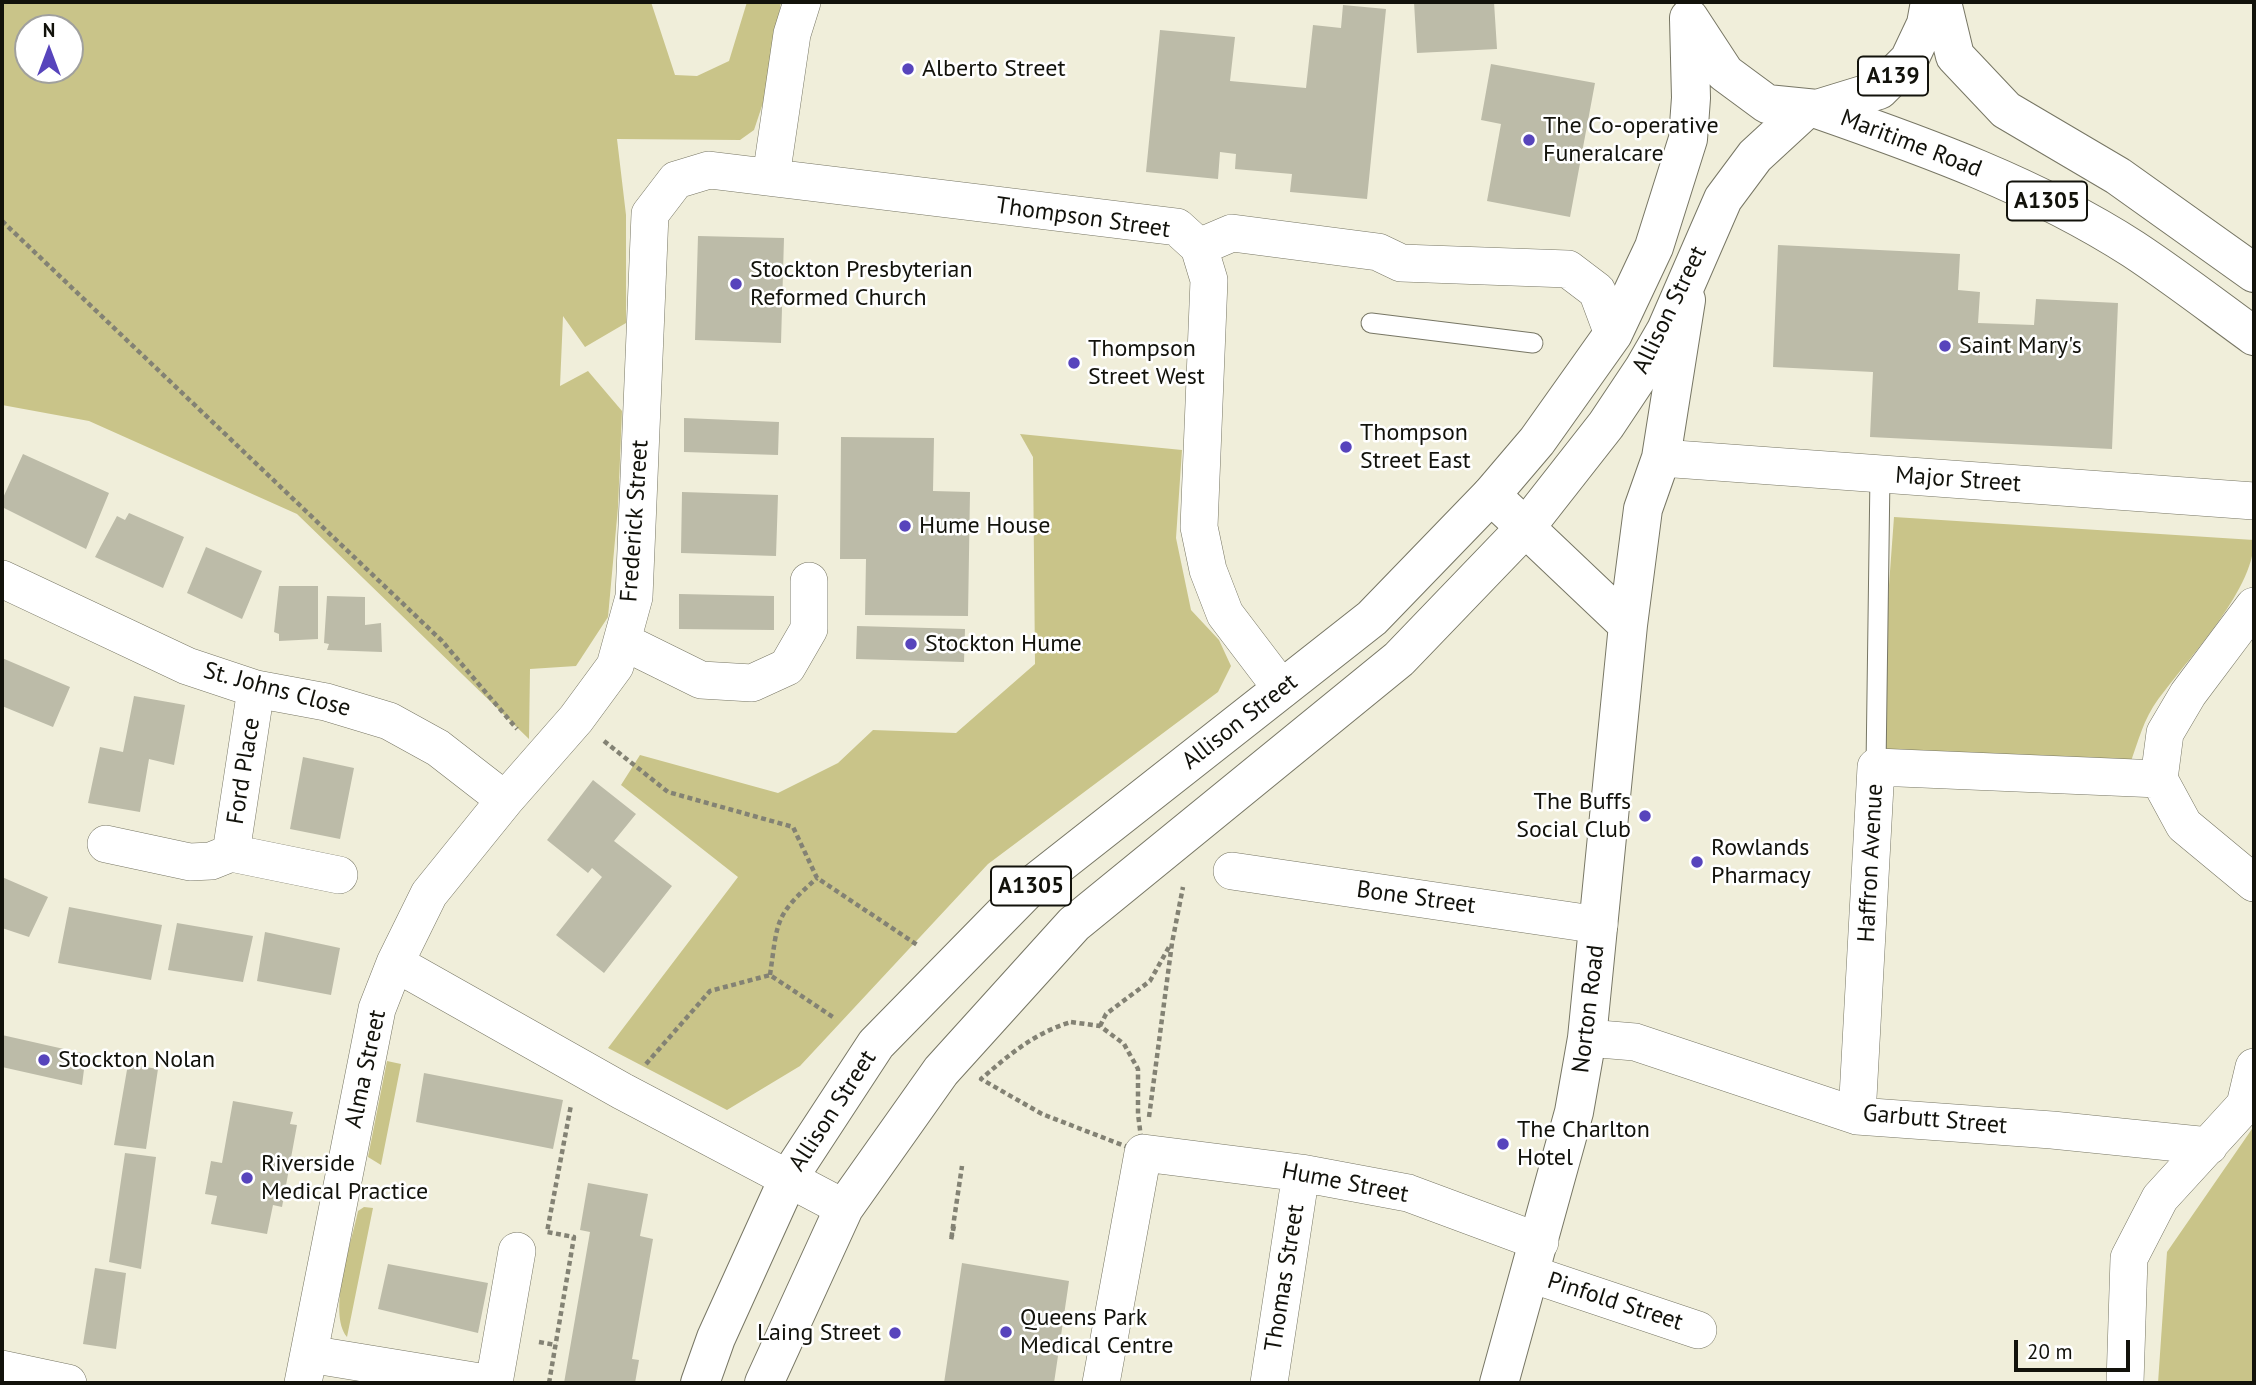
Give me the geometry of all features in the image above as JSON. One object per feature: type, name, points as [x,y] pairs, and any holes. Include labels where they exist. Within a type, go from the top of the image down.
[{"type":"main road","name":"A139","points":[[1688,10],[1725,73],[1767,104],[1811,109],[1879,90],[1909,60],[1926,24],[1930,2]]},
{"type":"main road","name":"A1305","points":[[1942,2],[1955,56],[2006,110],[2118,176],[2254,273]]},
{"type":"main road","name":"Allison Street","points":[[700,1383],[716,1338],[789,1177],[876,1044],[1030,887],[1372,618],[1491,495],[1537,441],[1613,334],[1654,247],[1688,139],[1691,98],[1688,10]]},
{"type":"main road","name":"Allison Street","points":[[764,1383],[844,1208],[941,1071],[1074,924],[1399,659],[1526,527],[1606,425],[1644,368],[1666,330],[1723,199],[1755,156],[1811,109]]},
{"type":"main road","name":"Maritime Road","points":[[1811,109],[1944,153],[2035,195],[2131,248],[2254,336]]},
{"type":"main road","name":"Norton Road","points":[[1499,1383],[1536,1258],[1574,1112],[1587,1038],[1628,625],[1643,509],[1661,458],[1691,274]]},
{"type":"main road","points":[[1491,495],[1628,625]]},
{"type":"street","points":[[771,177],[792,34],[802,2]]},
{"type":"street","name":"Thompson Street","points":[[676,180],[709,170],[1177,228],[1199,247],[1232,233],[1377,252],[1401,263],[1568,269],[1597,291],[1613,334]]},
{"type":"street","name":"Frederick Street","points":[[395,963],[429,894],[505,800],[576,719],[615,666],[634,597],[650,214],[676,180]]},
{"type":"street","points":[[1199,247],[1209,280],[1199,527],[1208,570],[1225,614],[1282,690]]},
{"type":"street","name":"Major Street","points":[[1661,458],[2254,501]]},
{"type":"street","name":"St. Johns Close","points":[[2,579],[187,666],[256,689],[326,702],[389,721],[438,748],[505,800]]},
{"type":"street","points":[[622,641],[701,680],[752,683],[787,667],[809,629],[809,581]]},
{"type":"street","points":[[2254,606],[2188,694],[2165,733],[2159,779],[2183,825],[2254,883]]},
{"type":"street","name":"Ford Place","points":[[231,853],[256,689]]},
{"type":"street","name":"Haffron Avenue","points":[[1857,1115],[1876,767],[2159,779]]},
{"type":"street","name":"Ford Place","points":[[106,844],[190,862],[211,860],[231,853],[339,875]]},
{"type":"street","name":"Bone Street","points":[[1232,871],[1599,925]]},
{"type":"street","points":[[395,963],[622,1091],[844,1208]]},
{"type":"street","name":"Alma Street","points":[[306,1369],[377,1009],[395,963]]},
{"type":"street","name":"Garbutt Street","points":[[1587,1038],[1635,1042],[1857,1115],[2052,1130],[2209,1146]]},
{"type":"street","points":[[2125,1383],[2129,1258],[2160,1198],[2245,1105],[2254,1067]]},
{"type":"street","points":[[1101,1383],[1143,1153]]},
{"type":"street","name":"Hume Street","points":[[1143,1153],[1301,1172],[1408,1193],[1536,1258]]},
{"type":"street","name":"Thomas Street","points":[[1269,1383],[1301,1172]]},
{"type":"street","points":[[494,1383],[517,1251]]},
{"type":"street","name":"Pinfold Street","points":[[1536,1258],[1698,1330]]},
{"type":"street","points":[[2,1369],[68,1383]]},
{"type":"street","points":[[306,1369],[486,1383]]},
{"type":"lane","points":[[1371,323],[1533,343]]},
{"type":"lane","points":[[1876,767],[1880,474]]},
{"type":"path","points":[[2,221],[442,641],[542,757]]},
{"type":"path","points":[[576,719],[668,792],[793,827],[817,878],[952,968]]},
{"type":"path","points":[[770,975],[777,928],[785,907],[817,878]]},
{"type":"path","points":[[1100,1026],[1106,1014],[1150,981],[1172,943]]},
{"type":"path","points":[[622,1091],[710,990],[770,975],[833,1017]]},
{"type":"path","points":[[1071,1022],[1100,1026],[1124,1044],[1138,1069],[1138,1114],[1143,1153],[1042,1114],[981,1079],[1022,1044],[1049,1028],[1071,1022]]},
{"type":"path","points":[[549,1383],[574,1237],[547,1232],[572,1100]]},
{"type":"path","points":[[954,1226],[951,1240],[962,1166]]},
{"type":"shaded area","points":[[2,2],[651,2],[675,75],[697,76],[729,61],[747,2],[781,2],[768,88],[754,130],[740,140],[617,139],[626,215],[626,323],[585,347],[563,316],[560,386],[588,371],[622,411],[618,507],[608,617],[576,666],[530,669],[529,739],[297,514],[89,421],[2,405]]},
{"type":"shaded area","points":[[1020,434],[1182,450],[1176,538],[1191,610],[1219,640],[1231,666],[1218,692],[988,864],[800,1066],[727,1110],[608,1048],[738,877],[621,785],[640,755],[778,793],[838,763],[873,730],[956,733],[1035,664],[1033,457]]},
{"type":"shaded area","points":[[1894,517],[2254,540],[2251,561],[2230,605],[2153,707],[2127,772],[1876,762]]},
{"type":"shaded area","points":[[387,1061],[401,1064],[381,1165],[368,1157]]},
{"type":"shaded area","points":[[2254,1126],[2254,1383],[2158,1383],[2167,1252]]},
{"type":"shaded area","points":[[364,1207],[373,1208],[347,1337],[341,1326],[340,1294],[358,1211]]},
{"type":"building","points":[[1414,2],[1494,2],[1497,49],[1417,53]]},
{"type":"building","points":[[1343,5],[1386,9],[1367,199],[1290,192],[1292,174],[1235,169],[1236,154],[1220,152],[1218,179],[1146,172],[1160,30],[1235,37],[1230,81],[1306,88],[1313,25],[1341,28]]},
{"type":"building","points":[[1491,64],[1595,83],[1570,217],[1487,201],[1501,124],[1481,120]]},
{"type":"building","name":"Stockton Presbyterian Reformed Church","points":[[698,236],[784,238],[781,343],[695,340]]},
{"type":"building","name":"Saint Mary's","points":[[1778,245],[1960,254],[1958,290],[1980,292],[1978,323],[2034,325],[2036,299],[2118,303],[2112,449],[1870,437],[1873,372],[1773,367]]},
{"type":"building","points":[[684,418],[779,422],[778,455],[684,452]]},
{"type":"building","name":"Hume House","points":[[841,437],[934,438],[933,491],[970,492],[968,616],[865,615],[866,559],[840,559]]},
{"type":"building","points":[[23,454],[109,493],[86,549],[2,507],[2,500]]},
{"type":"building","points":[[682,492],[778,495],[776,556],[681,553]]},
{"type":"building","points":[[129,513],[184,537],[163,588],[95,557],[117,516],[125,520]]},
{"type":"building","points":[[206,547],[262,571],[242,619],[187,593]]},
{"type":"building","points":[[279,586],[318,586],[318,639],[279,641],[279,634],[274,632]]},
{"type":"building","points":[[679,594],[774,596],[774,630],[679,629]]},
{"type":"building","points":[[327,596],[365,597],[365,625],[381,623],[382,652],[327,650],[329,644],[324,643]]},
{"type":"building","name":"Stockton Hume","points":[[857,626],[965,629],[964,662],[856,659]]},
{"type":"building","points":[[2,658],[70,687],[53,727],[2,706]]},
{"type":"building","points":[[134,696],[185,705],[174,765],[149,759],[140,812],[88,803],[100,747],[123,752]]},
{"type":"building","points":[[303,757],[354,768],[340,839],[290,829]]},
{"type":"building","points":[[593,780],[636,814],[614,841],[672,886],[604,973],[556,935],[602,877],[592,868],[588,873],[547,840]]},
{"type":"building","points":[[2,877],[48,897],[29,937],[2,928]]},
{"type":"building","points":[[69,907],[162,925],[151,980],[58,963]]},
{"type":"building","points":[[177,923],[253,936],[243,982],[168,970]]},
{"type":"building","points":[[265,932],[340,948],[331,995],[257,981]]},
{"type":"building","name":"Stockton Nolan","points":[[2,1035],[86,1054],[82,1085],[2,1067]]},
{"type":"building","points":[[128,1064],[158,1069],[146,1149],[114,1145]]},
{"type":"building","points":[[424,1073],[563,1100],[553,1149],[416,1122]]},
{"type":"building","name":"Riverside Medical Practice","points":[[233,1101],[293,1112],[290,1124],[297,1125],[282,1207],[273,1205],[267,1234],[211,1224],[217,1196],[205,1194],[211,1161],[222,1163]]},
{"type":"building","points":[[125,1153],[156,1157],[141,1269],[109,1262]]},
{"type":"building","points":[[588,1183],[648,1194],[640,1236],[653,1239],[632,1359],[639,1360],[635,1383],[564,1383],[590,1232],[580,1230]]},
{"type":"building","name":"Queens Park Medical Centre","points":[[962,1263],[1069,1281],[1054,1383],[944,1383]]},
{"type":"building","points":[[388,1264],[488,1283],[478,1333],[378,1309]]},
{"type":"building","points":[[95,1268],[126,1273],[116,1349],[83,1344]]},
{"type":"place","name":"Alberto Street","points":[[908,69]]},
{"type":"place","name":"The Co-operative Funeralcare","points":[[1529,140]]},
{"type":"place","name":"Stockton Presbyterian Reformed Church","points":[[736,284]]},
{"type":"place","name":"Saint Mary's","points":[[1945,346]]},
{"type":"place","name":"Thompson Street West","points":[[1074,363]]},
{"type":"place","name":"Thompson Street East","points":[[1346,447]]},
{"type":"place","name":"Hume House","points":[[905,526]]},
{"type":"place","name":"Stockton Hume","points":[[911,644]]},
{"type":"place","name":"The Buffs Social Club","points":[[1645,816]]},
{"type":"place","name":"Rowlands Pharmacy","points":[[1697,862]]},
{"type":"place","name":"Stockton Nolan","points":[[44,1060]]},
{"type":"place","name":"The Charlton Hotel","points":[[1503,1144]]},
{"type":"place","name":"Riverside Medical Practice","points":[[247,1178]]},
{"type":"place","name":"Queens Park Medical Centre","points":[[1006,1332]]},
{"type":"place","name":"Laing Street","points":[[895,1333]]}]
